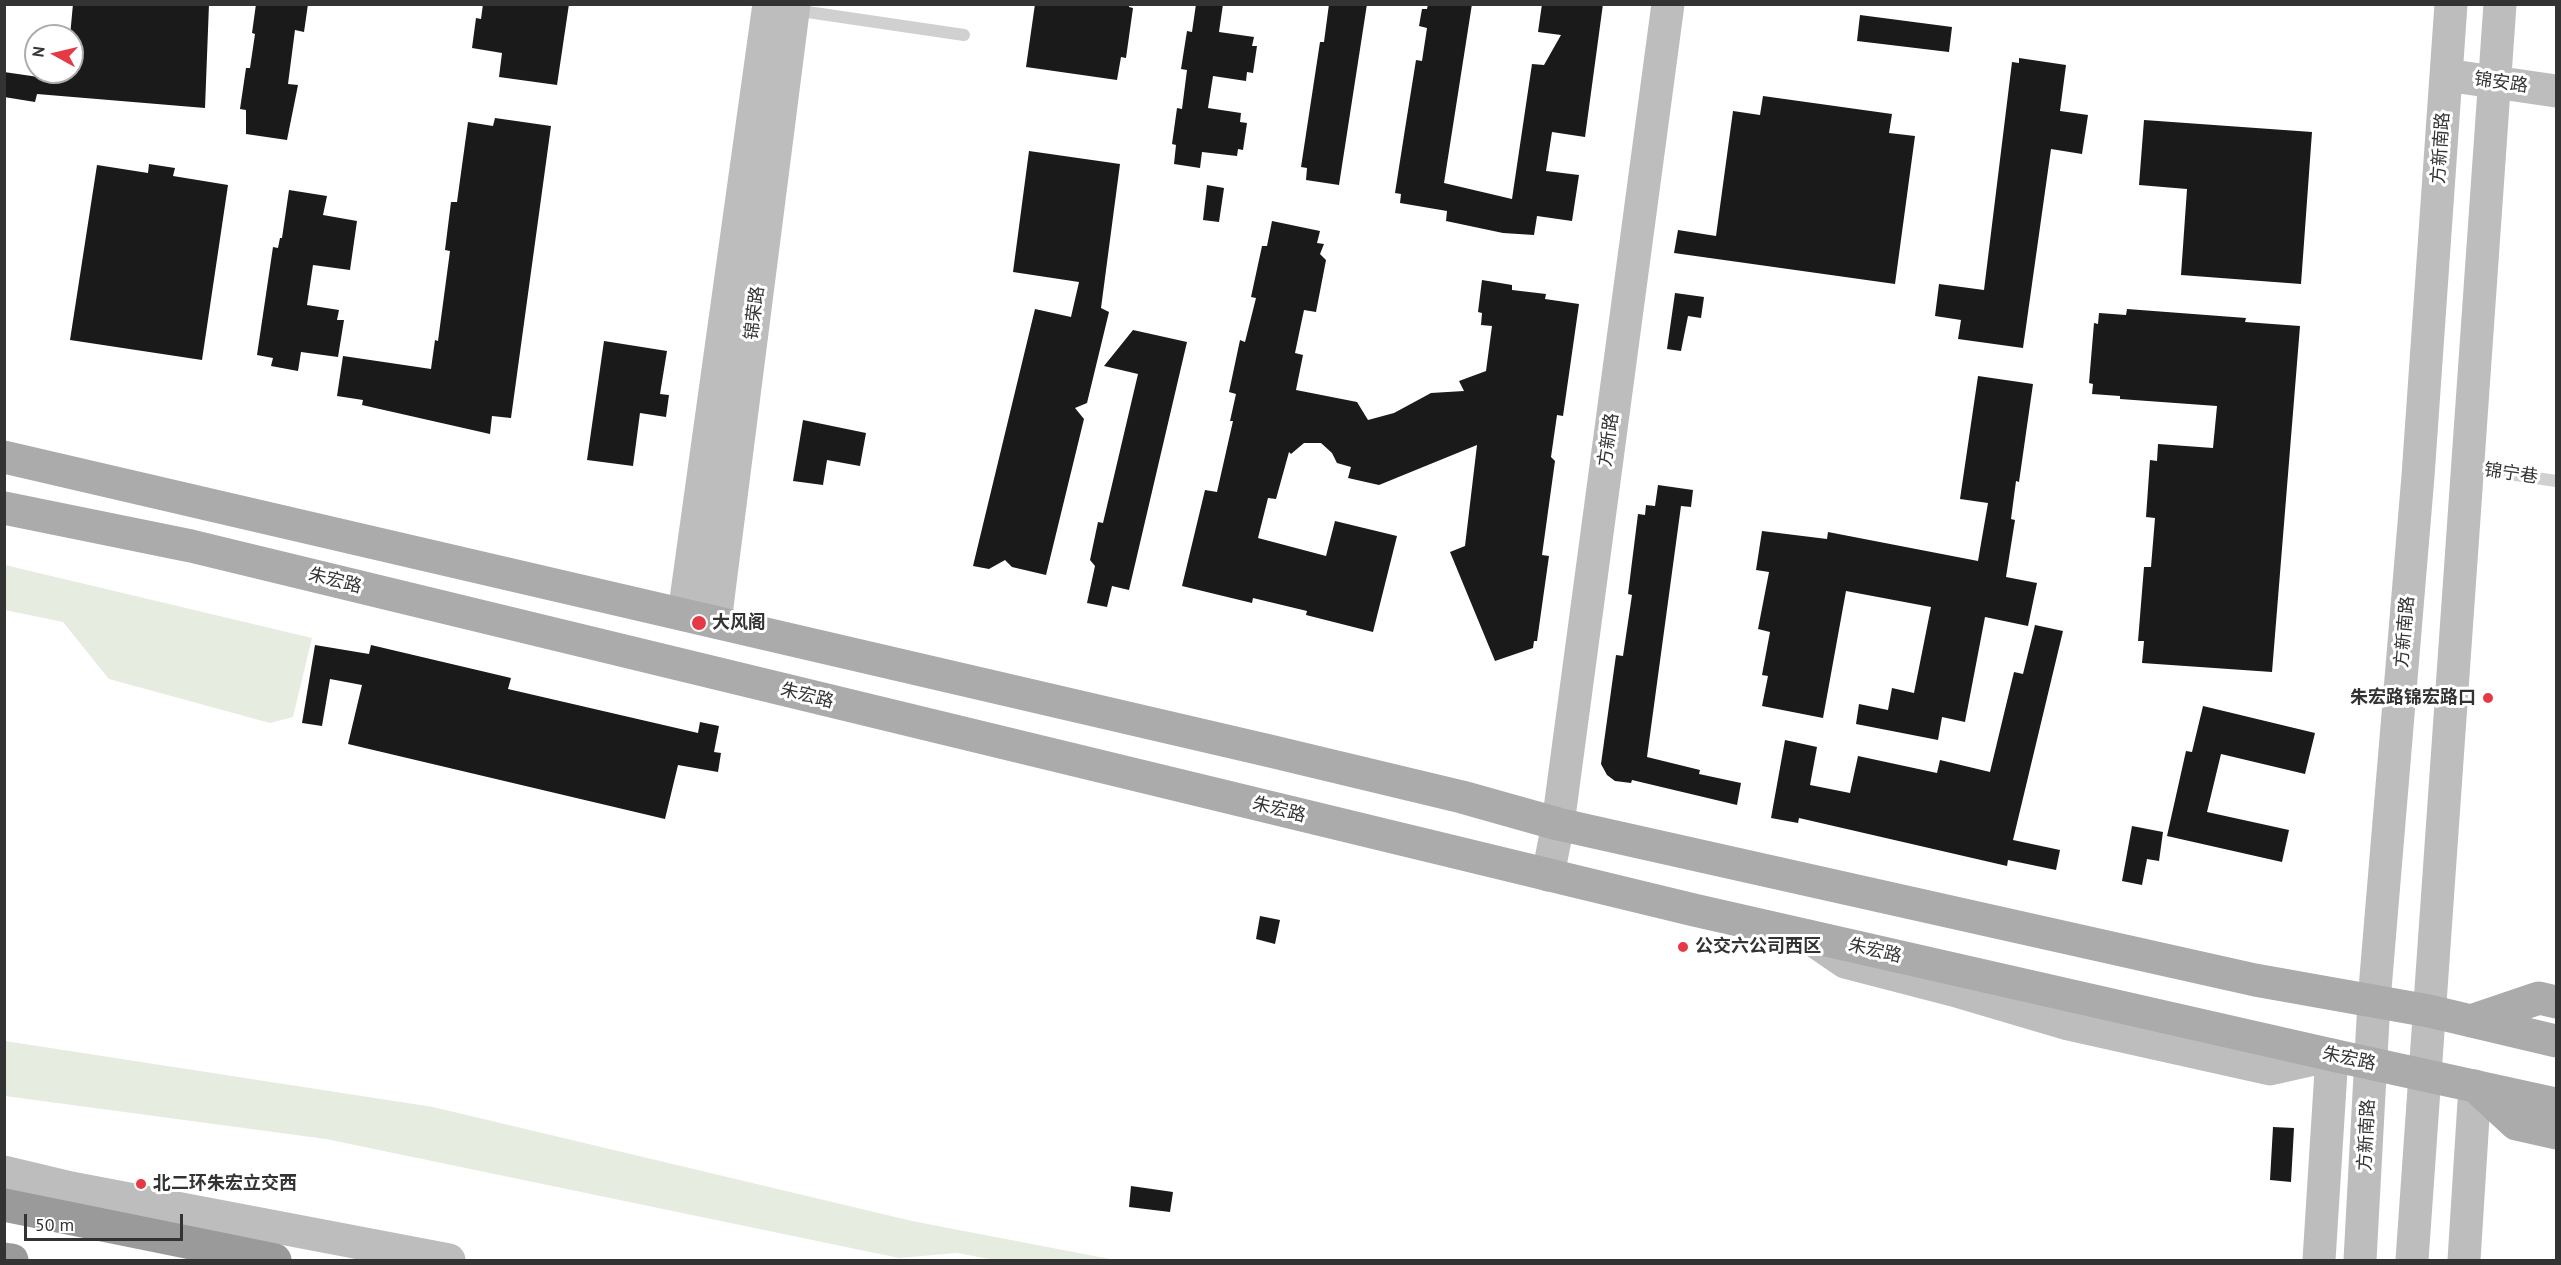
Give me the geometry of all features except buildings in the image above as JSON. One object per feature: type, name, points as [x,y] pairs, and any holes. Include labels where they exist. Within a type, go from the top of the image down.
[{"type":"highway","points":[[4,1205],[275,1260]]},
{"type":"highway","points":[[4,1259],[12,1260]]},
{"type":"main road","name":"方新路","points":[[1548,875],[1558,824],[1668,4]]},
{"type":"main road","name":"方新南路","points":[[2360,1260],[2374,1001],[2418,476],[2451,4]]},
{"type":"main road","points":[[2412,1260],[2500,4]]},
{"type":"main road","name":"锦荣路","points":[[684,614],[785,6]]},
{"type":"main road","name":"锦荣路","points":[[716,622],[785,6]]},
{"type":"main road","name":"锦安路","points":[[2446,75],[2556,91]]},
{"type":"main road","points":[[4,457],[219,509],[684,614],[1462,797],[1558,824],[2255,980],[2429,1011],[2556,1041]]},
{"type":"main road","name":"朱宏路","points":[[4,508],[191,546],[1807,936],[2556,1104]]},
{"type":"main road","points":[[2471,1021],[2539,998],[2556,1002]]},
{"type":"main road","points":[[2319,1260],[2332,1055]]},
{"type":"main road","points":[[2475,1086],[2516,1124],[2556,1133]]},
{"type":"main road","points":[[2464,1260],[2475,1086]]},
{"type":"main road","points":[[4,1172],[71,1188],[449,1260]]},
{"type":"lane","points":[[785,6],[964,35]]},
{"type":"lane","name":"锦宁巷","points":[[2466,468],[2556,481]]},
{"type":"shaded area","points":[[5,565],[312,638],[293,717],[270,723],[109,679],[63,622],[5,610]]},
{"type":"shaded area","points":[[5,1041],[433,1107],[912,1221],[1115,1260],[995,1260],[957,1253],[899,1258],[326,1139],[5,1096]]},
{"type":"place","name":"大风阁","points":[[699,623]]},
{"type":"place","name":"朱宏路锦宏路口","points":[[2488,698]]},
{"type":"place","name":"公交六公司西区","points":[[1683,947]]},
{"type":"place","name":"北二环朱宏立交西","points":[[141,1184]]}]
